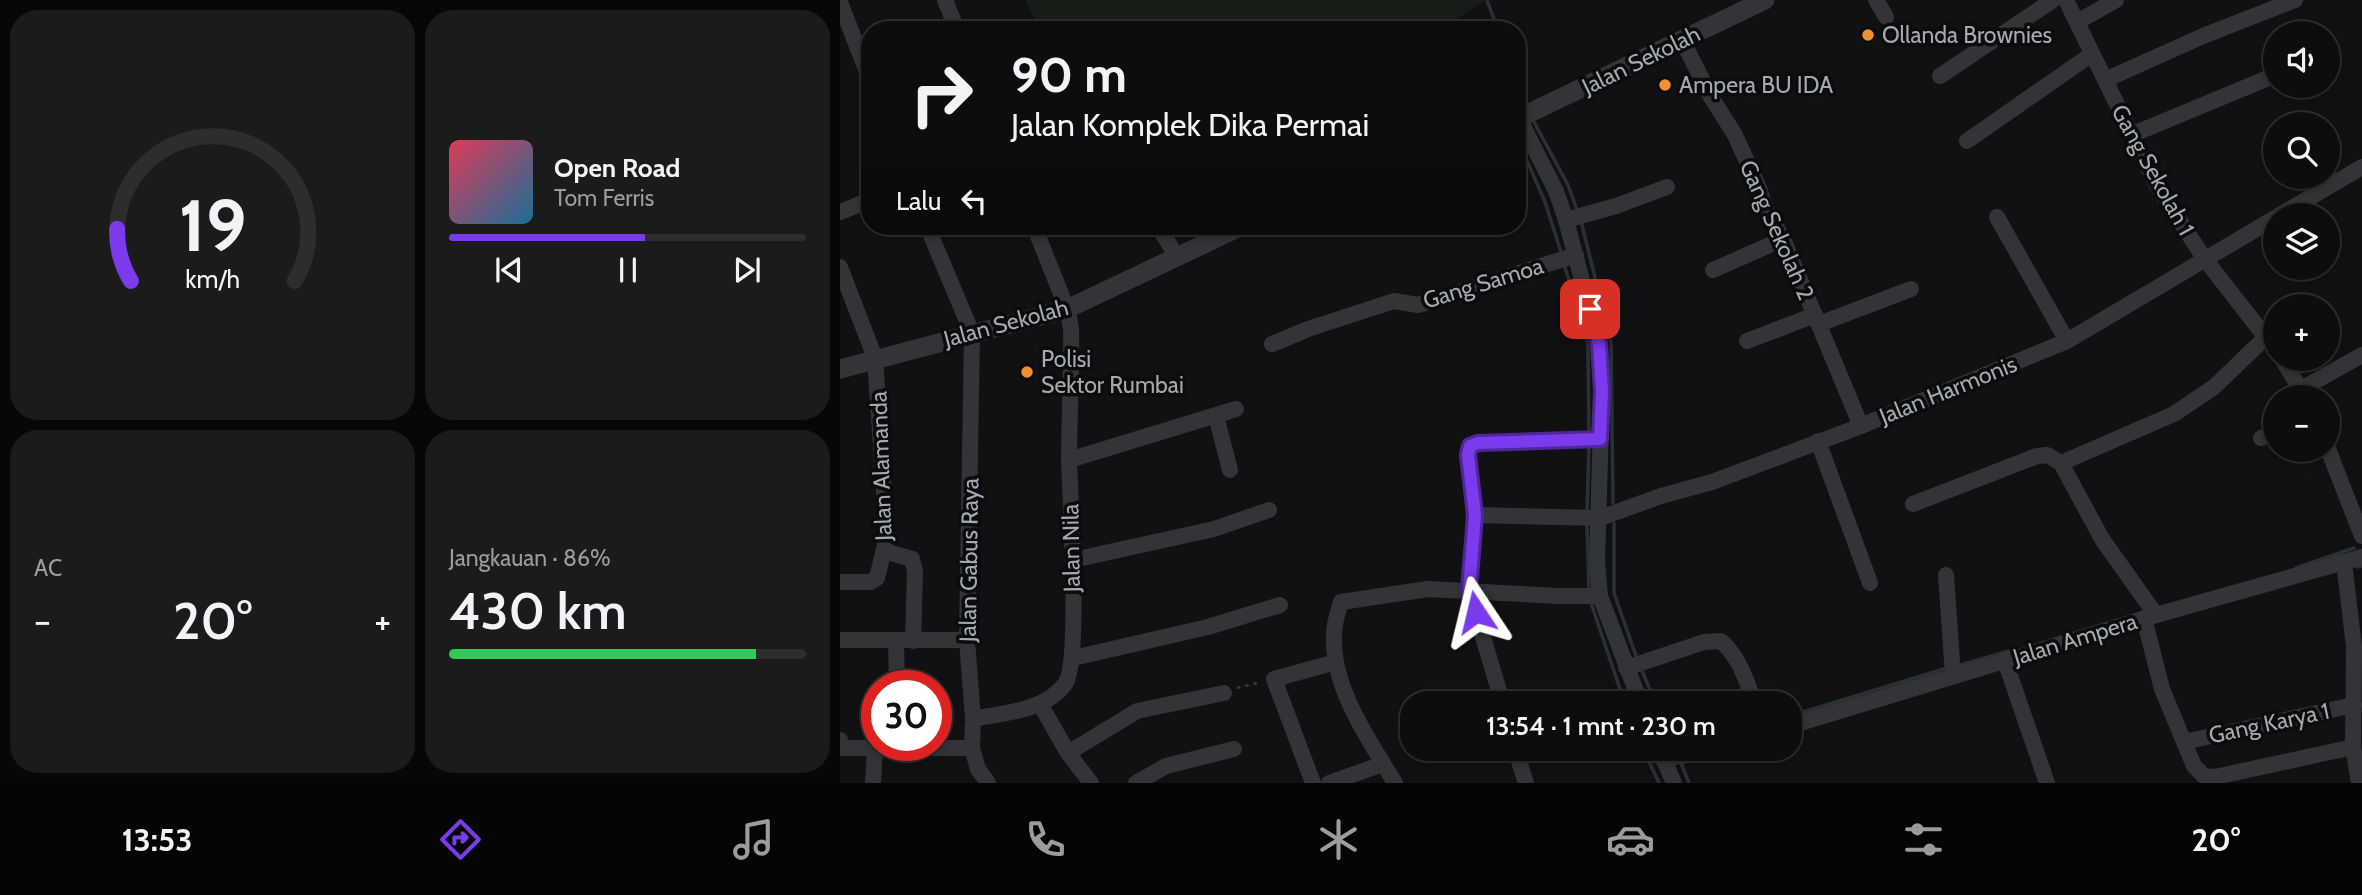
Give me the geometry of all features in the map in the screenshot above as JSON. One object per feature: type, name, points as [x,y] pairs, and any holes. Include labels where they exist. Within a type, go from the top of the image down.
[{"type":"street","points":[[944,0],[953,21]]},
{"type":"street","name":"Jalan Sekolah","points":[[1526,115],[1765,0]]},
{"type":"street","points":[[1876,0],[1886,17]]},
{"type":"street","points":[[1940,76],[2053,0]]},
{"type":"street","name":"Gang Sekolah 1","points":[[2066,0],[2156,184],[2204,258],[2263,334]]},
{"type":"street","points":[[2077,22],[2116,0]]},
{"type":"street","name":"Gang Sekolah 1","points":[[2105,80],[2203,36],[2295,0]]},
{"type":"street","points":[[840,2],[861,57]]},
{"type":"street","name":"Gang Sekolah 2","points":[[1682,40],[1711,97],[1735,135],[1766,209],[1783,239],[1861,426]]},
{"type":"street","points":[[1967,141],[2092,54]]},
{"type":"street","points":[[2131,135],[2263,80]]},
{"type":"street","points":[[1526,134],[1556,191],[1599,344],[1602,391],[1598,561],[1600,596],[1636,691]]},
{"type":"street","points":[[2300,203],[2362,167]]},
{"type":"street","points":[[1566,220],[1667,187]]},
{"type":"street","points":[[840,212],[861,204]]},
{"type":"street","points":[[1997,217],[2067,341]]},
{"type":"street","name":"Jalan Harmonis","points":[[1600,518],[1661,496],[1712,482],[1861,426],[2067,341],[2263,225]]},
{"type":"street","points":[[931,235],[972,333]]},
{"type":"street","name":"Jalan Nila","points":[[973,719],[1040,704],[1054,697],[1067,681],[1073,658],[1069,460],[1071,339],[1067,309],[1038,235]]},
{"type":"street","points":[[1164,235],[1177,257]]},
{"type":"street","name":"Jalan Sekolah","points":[[840,369],[1067,309],[1223,235]]},
{"type":"street","points":[[1713,270],[1783,239]]},
{"type":"street","name":"Gang Samoa","points":[[1272,344],[1308,329],[1394,301],[1418,305],[1576,255]]},
{"type":"street","name":"Jalan Alamanda","points":[[840,267],[875,358],[887,512],[887,537],[880,574],[870,582],[840,582]]},
{"type":"street","points":[[1747,341],[1911,289]]},
{"type":"street","name":"Jalan Gabus Raya","points":[[972,333],[967,640],[973,719],[972,748],[978,769],[988,783]]},
{"type":"street","points":[[2062,463],[2174,414],[2263,348]]},
{"type":"street","points":[[2315,385],[2362,355]]},
{"type":"street","points":[[1069,460],[1236,408]]},
{"type":"street","points":[[1216,415],[1230,470]]},
{"type":"street","points":[[1499,691],[1469,590],[1475,515],[1468,455],[1470,446],[1478,443],[1600,439]]},
{"type":"street","points":[[1818,441],[1870,583]]},
{"type":"street","points":[[1913,504],[2038,456],[2046,455],[2062,463],[2102,538],[2150,617],[2162,689],[2184,741]]},
{"type":"street","points":[[2333,462],[2362,536]]},
{"type":"street","points":[[1073,561],[1214,529],[1269,510]]},
{"type":"street","points":[[1475,515],[1600,518]]},
{"type":"street","points":[[884,551],[912,559],[915,571],[913,640]]},
{"type":"street","name":"Jalan Ampera","points":[[1802,722],[2150,617],[2362,557]]},
{"type":"street","points":[[2344,562],[2354,647],[2353,747],[2359,783]]},
{"type":"street","points":[[1946,575],[1953,676]]},
{"type":"street","points":[[1395,783],[1347,696],[1336,662],[1334,635],[1341,602],[1428,589],[1600,596]]},
{"type":"street","points":[[1073,658],[1208,627],[1280,605]]},
{"type":"street","points":[[840,640],[967,640]]},
{"type":"street","points":[[896,641],[897,670]]},
{"type":"street","points":[[1626,668],[1704,642],[1721,641],[1740,662],[1750,691]]},
{"type":"street","points":[[2005,661],[2047,782]]},
{"type":"street","points":[[1313,783],[1274,679],[1336,662]]},
{"type":"street","points":[[1068,754],[1137,711],[1224,693]]},
{"type":"street","points":[[1040,704],[1068,754],[1091,783]]},
{"type":"street","name":"Gang Karya 1","points":[[2353,747],[2215,778],[2204,776],[2194,766],[2184,741],[2354,705]]},
{"type":"street","points":[[840,740],[840,748],[861,748]]},
{"type":"street","points":[[952,748],[972,748]]},
{"type":"street","points":[[1136,783],[1166,766],[1234,749]]},
{"type":"street","points":[[873,783],[874,761]]},
{"type":"street","points":[[1519,761],[1526,783]]},
{"type":"street","points":[[1664,761],[1674,783]]},
{"type":"street","points":[[1329,783],[1383,764]]},
{"type":"path","points":[[1224,693],[1274,679]]},
{"type":"shaded area","points":[[1025,0],[1486,0],[1453,21],[1036,21]]},
{"type":"waterway","points":[[1487,0],[1495,21]]},
{"type":"waterway","points":[[1534,122],[1568,185],[1577,210]]},
{"type":"waterway","points":[[1526,159],[1545,202],[1561,252]]},
{"type":"waterway","points":[[1581,221],[1611,342],[1613,503]]},
{"type":"waterway","points":[[1564,264],[1588,345],[1589,434]]},
{"type":"waterway","points":[[1587,513],[1589,445]]},
{"type":"waterway","points":[[1614,523],[1614,593],[1636,656]]},
{"type":"waterway","points":[[1587,524],[1589,587]]},
{"type":"waterway","points":[[2296,568],[2354,548]]},
{"type":"waterway","points":[[2357,567],[2362,566]]},
{"type":"waterway","points":[[1591,603],[1621,691]]},
{"type":"waterway","points":[[1957,666],[2009,651]]},
{"type":"waterway","points":[[1641,668],[1651,691]]},
{"type":"waterway","points":[[1802,712],[1944,669]]},
{"type":"waterway","points":[[1649,761],[1659,783]]},
{"type":"waterway","points":[[1685,762],[1681,763],[1689,783]]},
{"type":"place","name":"Ollanda Brownies","points":[[1868,35]]},
{"type":"place","name":"Ampera BU IDA","points":[[1665,85]]},
{"type":"place","name":"Polisi Sektor Rumbai","points":[[1027,372]]},
{"type":"route","points":[[1476,612],[1469,590],[1475,515],[1468,455],[1470,446],[1478,443],[1600,439],[1602,391],[1599,344],[1590,309]]}]
